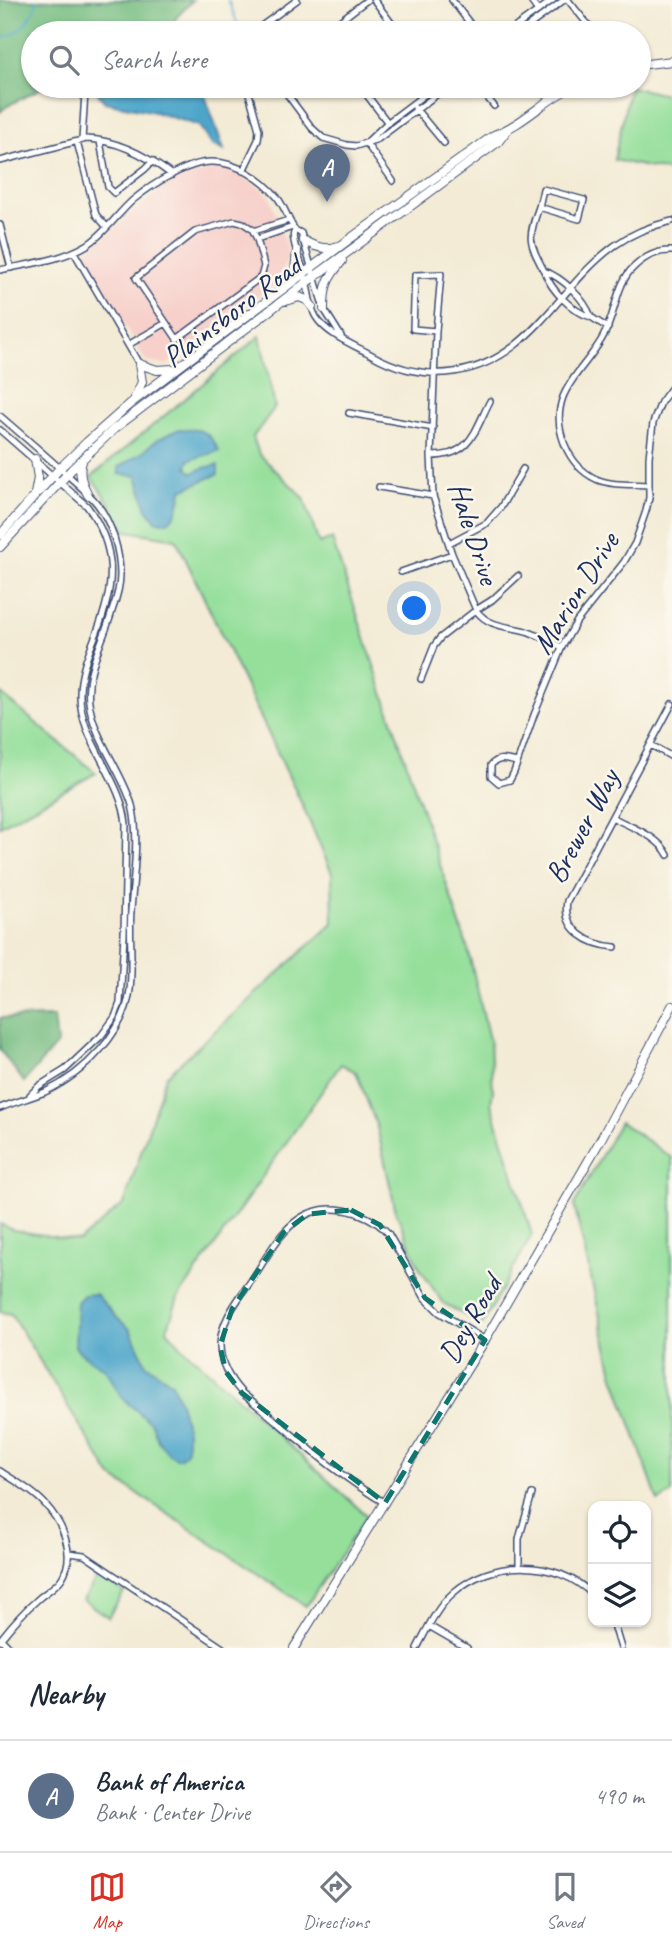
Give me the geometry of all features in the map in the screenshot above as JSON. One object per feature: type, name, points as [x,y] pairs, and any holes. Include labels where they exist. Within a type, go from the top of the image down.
[{"type":"street","points":[[268,21],[297,0]]},
{"type":"street","points":[[340,21],[367,0]]},
{"type":"street","points":[[374,0],[390,21]]},
{"type":"street","points":[[452,0],[468,21]]},
{"type":"street","points":[[530,0],[540,13]]},
{"type":"street","points":[[530,21],[553,0]]},
{"type":"street","points":[[540,13],[566,0],[584,21]]},
{"type":"street","points":[[651,64],[672,61]]},
{"type":"street","points":[[84,98],[79,141],[96,215],[107,227]]},
{"type":"street","points":[[243,171],[258,140],[259,130],[250,98]]},
{"type":"street","points":[[290,98],[323,138],[356,146],[366,143],[425,98]]},
{"type":"street","points":[[369,98],[390,126]]},
{"type":"street","points":[[488,98],[494,106]]},
{"type":"street","name":"Plainsboro Road","points":[[0,535],[34,496],[114,429],[280,303],[347,242],[495,135],[507,130],[554,98]]},
{"type":"street","points":[[414,107],[444,143]]},
{"type":"street","name":"Plainsboro Road","points":[[0,547],[86,442],[131,403],[294,281],[357,246],[498,142],[507,130]]},
{"type":"street","points":[[0,161],[79,141],[100,141],[138,153],[172,175]]},
{"type":"street","points":[[100,141],[108,187],[114,192],[153,161]]},
{"type":"street","points":[[366,143],[393,180]]},
{"type":"street","points":[[0,270],[74,251],[88,244],[134,199],[172,175],[198,164],[211,161],[223,163],[262,183],[276,196],[294,229],[301,233],[312,306],[322,324],[334,335],[380,360],[404,368],[436,373],[469,370],[510,350],[526,337],[601,257],[622,240],[648,227],[672,222]]},
{"type":"street","points":[[538,206],[579,219],[584,200],[543,188],[530,230],[531,246],[548,281],[562,297],[580,314],[591,317],[608,328]]},
{"type":"street","points":[[234,220],[253,231],[257,239],[264,266],[261,277],[177,339],[136,278],[195,232],[234,220]]},
{"type":"street","points":[[253,231],[289,220]]},
{"type":"street","points":[[0,225],[11,268]]},
{"type":"street","points":[[257,239],[294,229]]},
{"type":"street","points":[[294,229],[293,238],[297,251],[324,309],[342,338]]},
{"type":"street","points":[[303,240],[322,248],[334,248],[347,242]]},
{"type":"street","points":[[324,309],[324,289],[330,276],[357,246]]},
{"type":"street","points":[[649,485],[613,484],[596,479],[571,457],[562,438],[559,420],[563,398],[608,328],[630,271],[644,258],[665,250],[672,251]]},
{"type":"street","points":[[74,251],[139,364],[142,382],[131,403]]},
{"type":"street","points":[[294,281],[297,251]]},
{"type":"street","points":[[544,271],[554,275],[570,289],[587,306],[591,317]]},
{"type":"street","name":"Hale Drive","points":[[436,331],[413,329],[415,275],[441,274],[430,456],[433,496],[475,610],[489,622],[537,635],[562,647]]},
{"type":"street","points":[[280,303],[299,297],[312,306]]},
{"type":"street","points":[[128,345],[166,323]]},
{"type":"street","points":[[139,364],[152,370],[163,371],[172,370],[185,362]]},
{"type":"street","name":"Marion Drive","points":[[517,762],[497,760],[490,769],[491,776],[499,783],[507,782],[513,776],[562,647],[577,621],[624,562],[635,543],[646,512],[653,423],[661,402],[672,387]]},
{"type":"street","points":[[430,456],[444,456],[462,450],[490,401]]},
{"type":"street","points":[[349,413],[433,428]]},
{"type":"street","points":[[0,416],[60,475],[87,506],[105,535],[110,558],[110,587],[85,662],[80,695],[83,718],[125,809],[126,824],[122,987],[115,1017],[101,1036],[65,1069],[27,1097]]},
{"type":"street","points":[[0,430],[35,459],[88,495],[107,520],[118,553],[120,577],[113,611],[94,660],[88,696],[92,718],[132,805],[135,827],[130,920],[130,990],[119,1026],[90,1059],[44,1092],[3,1107],[0,1099]]},
{"type":"street","points":[[83,457],[80,467],[81,480],[88,495]]},
{"type":"street","points":[[34,496],[38,478],[35,459]]},
{"type":"street","points":[[449,543],[486,523],[501,507],[523,468]]},
{"type":"street","points":[[379,487],[433,496]]},
{"type":"street","points":[[401,572],[453,554]]},
{"type":"street","points":[[421,679],[440,638],[492,600],[518,576]]},
{"type":"street","name":"Brewer Way","points":[[615,947],[596,944],[574,930],[566,911],[568,901],[672,705]]},
{"type":"street","points":[[651,745],[672,757]]},
{"type":"street","points":[[612,817],[657,842],[668,855]]},
{"type":"street","name":"Dey Road","points":[[294,1648],[485,1340],[601,1139],[672,1006]]},
{"type":"street","points":[[385,1503],[350,1480],[233,1383],[222,1359],[220,1346],[223,1327],[232,1309],[284,1232],[295,1222],[321,1210],[351,1210],[380,1224],[388,1233],[425,1298],[439,1312],[485,1340]]},
{"type":"street","points":[[0,1471],[43,1503],[57,1521],[69,1553],[62,1578],[52,1589],[39,1597],[0,1640],[10,1648]]},
{"type":"street","points":[[519,1567],[519,1539],[532,1494]]},
{"type":"street","points":[[69,1553],[84,1555],[223,1648]]},
{"type":"street","points":[[417,1648],[452,1593],[499,1568],[549,1570],[570,1578],[588,1591]]},
{"type":"street","points":[[429,1626],[467,1648]]},
{"type":"street","points":[[615,1627],[621,1648]]},
{"type":"highlighted area","points":[[351,1210],[380,1225],[425,1298],[485,1340],[385,1503],[242,1393],[226,1372],[220,1346],[232,1309],[284,1232],[308,1214]]},
{"type":"shaded area","points":[[223,167],[242,175],[269,195],[290,255],[277,282],[167,365],[146,362],[83,254],[169,182]]},
{"type":"green space","points":[[0,0],[193,0],[175,21],[21,21],[22,98],[0,112]]},
{"type":"green space","points":[[651,92],[672,96],[672,172],[614,160],[628,98],[651,98]]},
{"type":"green space","points":[[260,336],[275,407],[253,437],[259,454],[304,498],[319,544],[332,539],[468,949],[490,1044],[493,1091],[491,1103],[532,1235],[482,1325],[443,1303],[420,1269],[396,1212],[377,1127],[356,1072],[341,1064],[178,1298],[167,1330],[182,1347],[367,1516],[306,1606],[111,1476],[11,1314],[0,1312],[0,1224],[13,1230],[79,1241],[124,1204],[166,1076],[333,923],[332,873],[176,539],[121,530],[110,504],[91,477]]},
{"type":"green space","points":[[0,693],[96,773],[0,826]]},
{"type":"green space","points":[[54,1017],[57,1044],[24,1082],[0,1050],[0,1018]]},
{"type":"green space","points":[[620,1122],[672,1158],[672,1493],[658,1501],[613,1373],[574,1205]]},
{"type":"green space","points":[[98,1576],[124,1592],[108,1617],[83,1600]]},
{"type":"water","points":[[102,98],[206,98],[224,150],[212,145],[199,126],[155,112],[105,102]]},
{"type":"water","points":[[179,429],[204,432],[219,451],[189,460],[187,468],[193,473],[218,465],[218,474],[182,490],[178,508],[171,519],[168,522],[156,521],[147,509],[137,476],[119,474],[119,467],[158,439]]},
{"type":"water","points":[[96,1294],[130,1329],[146,1364],[172,1383],[181,1405],[187,1432],[187,1450],[181,1457],[176,1458],[169,1454],[158,1441],[152,1424],[122,1398],[106,1370],[75,1347],[77,1302],[84,1295]]},
{"type":"waterway","points":[[27,21],[37,0]]},
{"type":"waterway","points":[[228,0],[236,21]]},
{"type":"waterway","points":[[0,38],[21,27]]},
{"type":"place","name":"Bank of America","points":[[327,202]]}]
